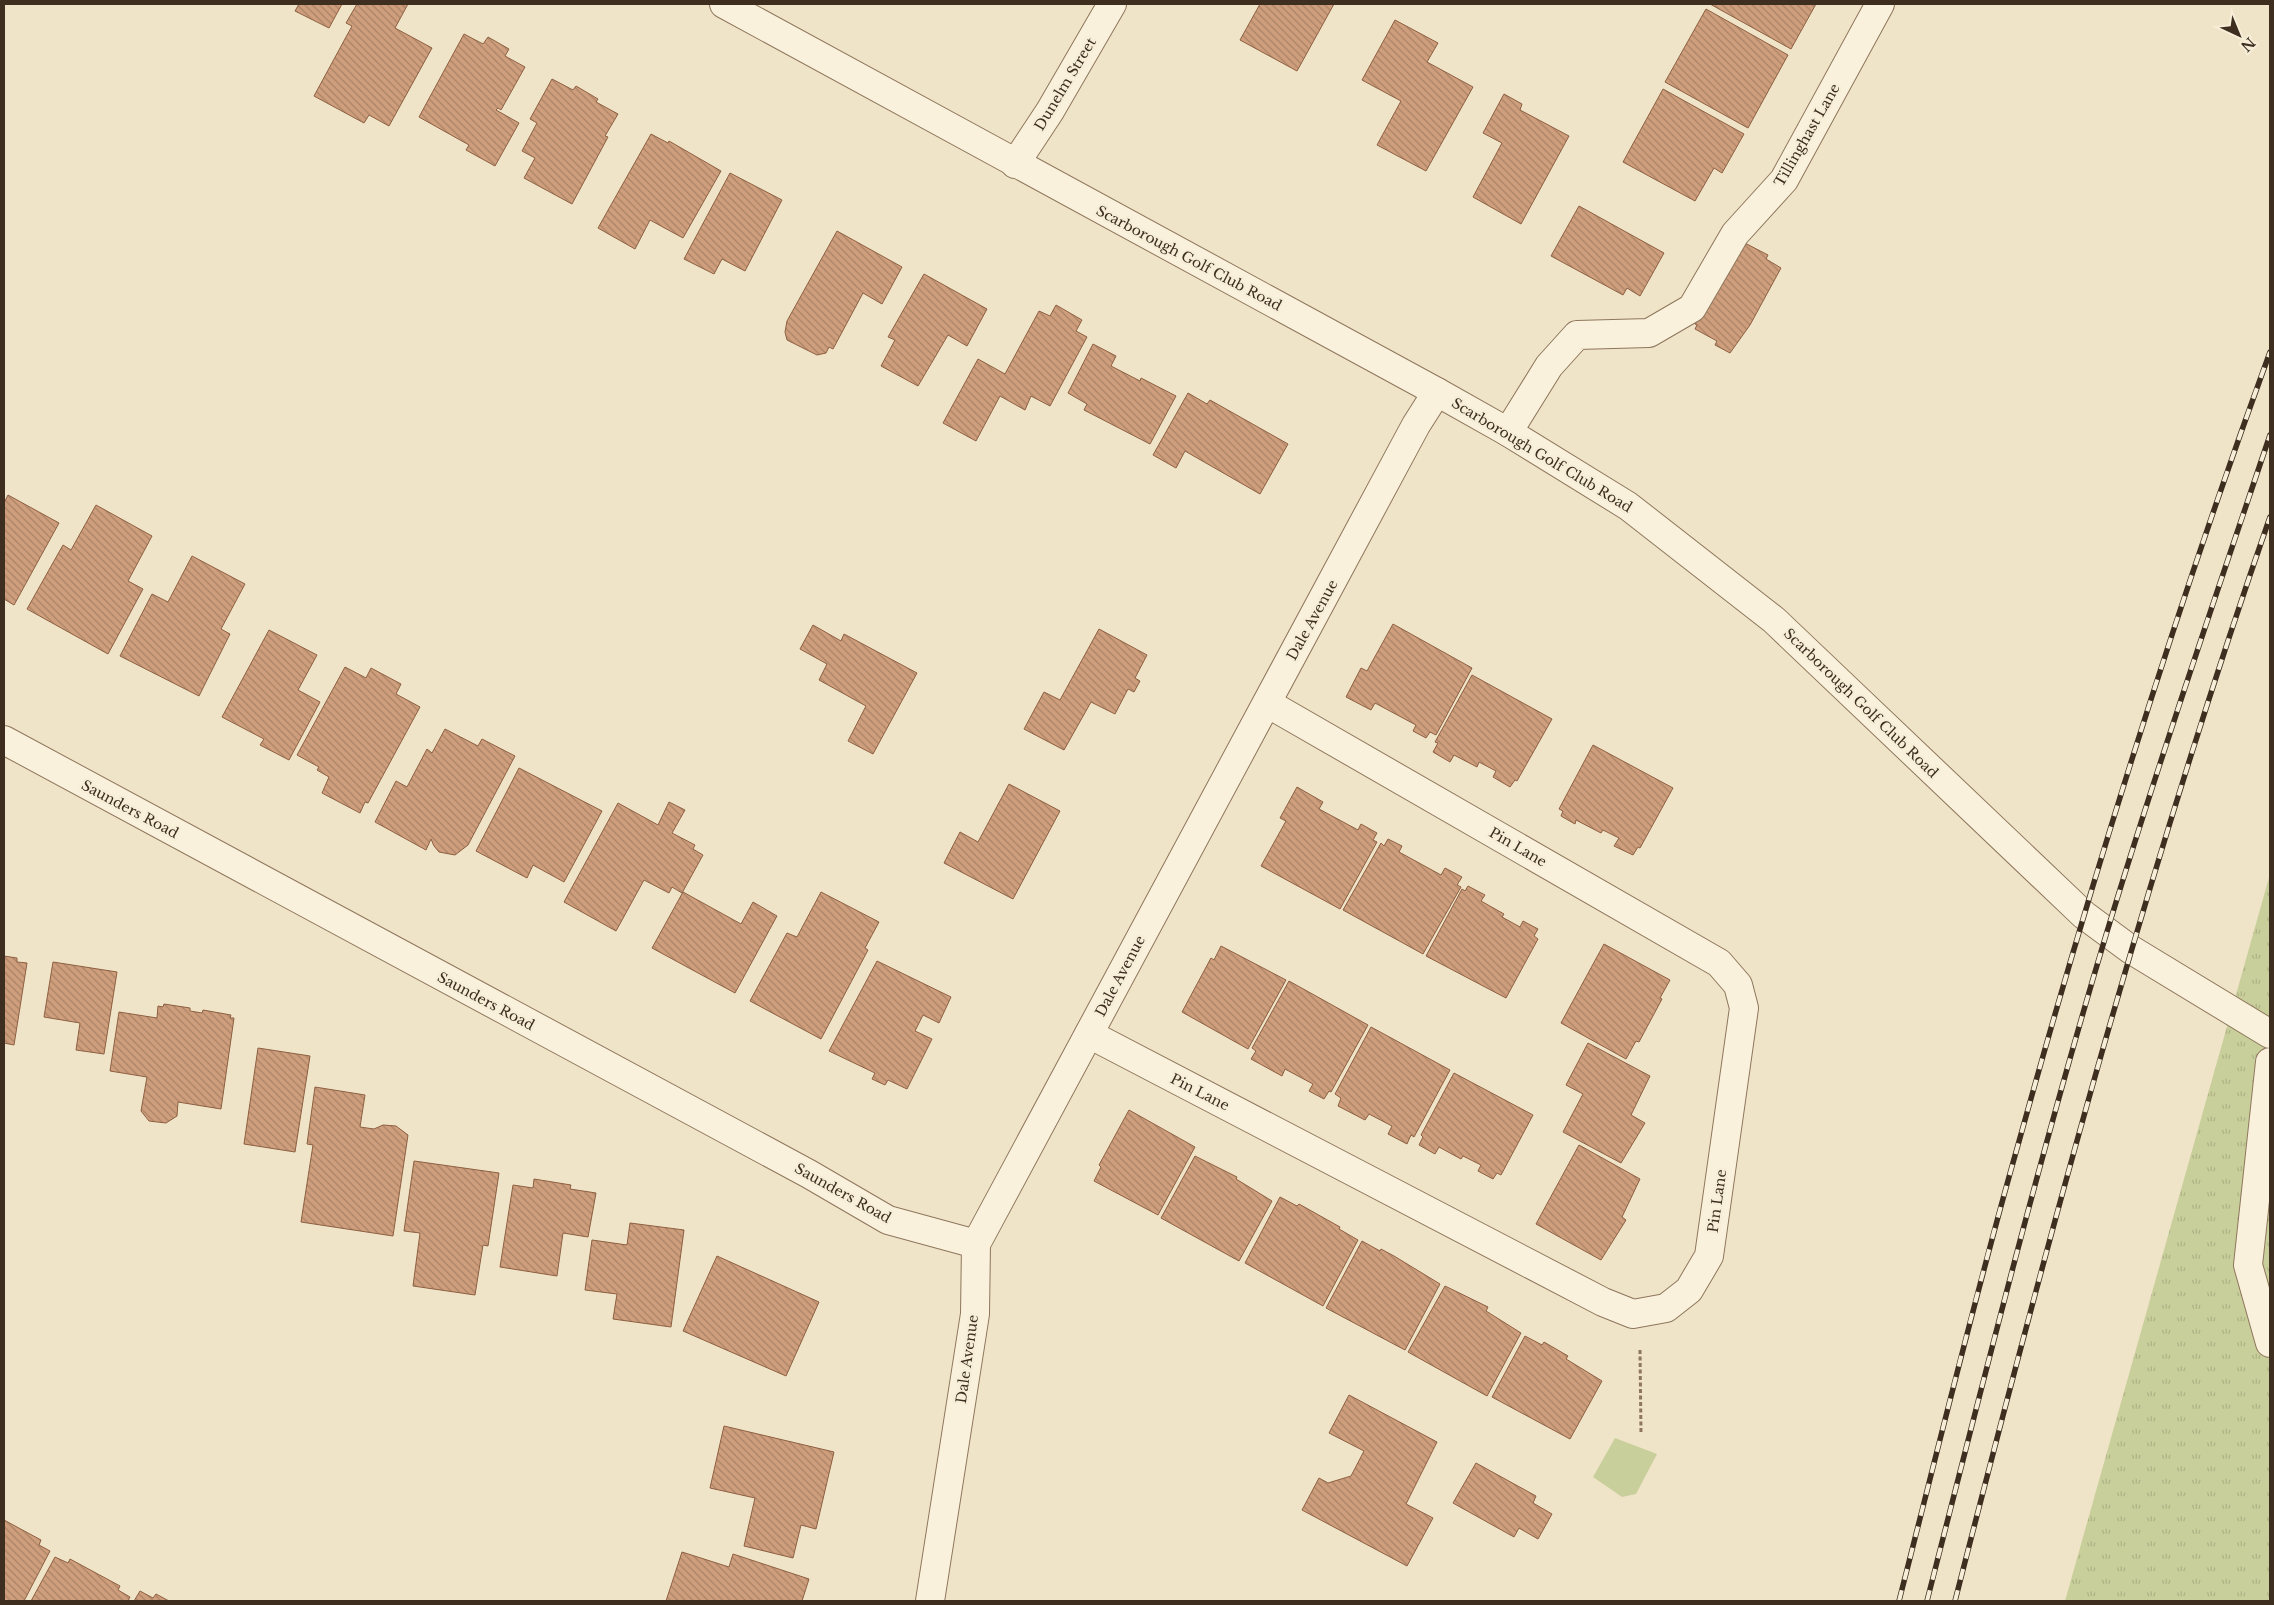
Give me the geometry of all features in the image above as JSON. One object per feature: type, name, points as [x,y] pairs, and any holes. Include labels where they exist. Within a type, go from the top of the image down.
[{"type":"street","name":"Scarborough Golf Club Road","points":[[724,4],[1437,392],[1508,432],[1628,506],[1774,620],[2084,915],[2130,950],[2270,1034]]},
{"type":"street","name":"Dunelm Street","points":[[1015,164],[1050,111],[1112,4]]},
{"type":"street","name":"Tillinghast Lane","points":[[1508,432],[1549,366],[1577,335],[1649,332],[1692,308],[1734,234],[1784,180],[1880,4]]},
{"type":"street","name":"Dale Avenue","points":[[930,1601],[974,1314],[976,1244],[1416,425],[1437,392]]},
{"type":"street","name":"Pin Lane","points":[[1089,1034],[1603,1302],[1633,1314],[1666,1308],[1689,1290],[1709,1256],[1744,1008],[1738,985],[1719,963],[1267,703]]},
{"type":"street","name":"Saunders Road","points":[[4,740],[809,1174],[888,1220],[976,1244]]},
{"type":"street","points":[[2270,1062],[2248,1265],[2270,1343]]},
{"type":"path","points":[[1639,1313],[1642,1434]]},
{"type":"green space","points":[[2270,874],[2270,1601],[2065,1601]]},
{"type":"green space","points":[[1615,1438],[1657,1454],[1636,1494],[1622,1497],[1593,1477]]},
{"type":"building","points":[[299,4],[342,4],[329,28],[295,11]]},
{"type":"building","points":[[357,4],[408,4],[395,28],[432,48],[389,126],[369,115],[364,123],[314,96],[352,26],[346,23]]},
{"type":"building","points":[[1260,4],[1334,4],[1297,71],[1240,40]]},
{"type":"building","points":[[1710,4],[1816,4],[1791,49]]},
{"type":"building","points":[[1706,9],[1788,55],[1748,128],[1665,82]]},
{"type":"building","points":[[1395,20],[1438,43],[1427,62],[1473,87],[1426,171],[1377,145],[1401,101],[1362,80]]},
{"type":"building","points":[[464,34],[483,44],[488,37],[509,49],[505,56],[525,67],[501,110],[498,108],[496,110],[519,123],[495,166],[466,150],[469,145],[419,117]]},
{"type":"building","points":[[552,79],[573,90],[576,86],[598,99],[596,102],[618,114],[605,136],[608,137],[572,204],[524,178],[535,158],[522,151],[537,123],[530,119]]},
{"type":"building","points":[[1663,89],[1744,134],[1722,173],[1714,168],[1695,201],[1623,162]]},
{"type":"building","points":[[1504,94],[1522,104],[1520,110],[1569,136],[1521,224],[1473,197],[1502,143],[1483,133]]},
{"type":"building","points":[[651,134],[668,143],[669,141],[721,171],[683,238],[650,220],[635,249],[598,228]]},
{"type":"building","points":[[730,173],[782,200],[745,271],[722,259],[714,274],[684,259]]},
{"type":"building","points":[[1579,206],[1664,253],[1640,296],[1627,288],[1623,295],[1551,256]]},
{"type":"building","points":[[837,231],[902,267],[882,304],[863,293],[833,349],[829,347],[826,353],[817,355],[787,340],[785,332],[787,321]]},
{"type":"building","points":[[1741,241],[1768,255],[1766,259],[1781,268],[1750,325],[1730,353],[1715,345],[1717,341],[1695,329],[1697,325],[1695,324]]},
{"type":"building","points":[[924,274],[987,309],[967,346],[948,335],[918,386],[881,366],[895,340],[888,337]]},
{"type":"building","points":[[1056,305],[1082,320],[1076,331],[1087,337],[1050,406],[1031,396],[1025,410],[1000,396],[976,441],[943,423],[978,359],[1005,374],[1039,311],[1050,316]]},
{"type":"building","points":[[1093,344],[1116,356],[1111,366],[1140,381],[1141,378],[1176,396],[1150,444],[1084,410],[1087,404],[1068,393]]},
{"type":"building","points":[[1188,393],[1207,404],[1210,400],[1288,444],[1260,494],[1185,451],[1176,468],[1153,455]]},
{"type":"building","points":[[8,495],[59,523],[14,605],[4,599],[4,503]]},
{"type":"building","points":[[96,505],[152,536],[128,581],[143,589],[108,654],[27,609],[63,545],[71,550]]},
{"type":"building","points":[[192,556],[245,584],[221,629],[230,634],[199,696],[120,656],[152,594],[168,602]]},
{"type":"building","points":[[1393,624],[1472,668],[1436,735],[1430,732],[1426,738],[1413,731],[1416,725],[1375,703],[1371,710],[1346,697],[1361,668],[1367,671]]},
{"type":"building","points":[[813,625],[841,641],[844,634],[917,673],[873,754],[848,741],[866,706],[819,680],[827,664],[800,649]]},
{"type":"building","points":[[1099,629],[1147,655],[1135,678],[1140,681],[1134,692],[1128,689],[1115,714],[1091,702],[1064,750],[1024,729],[1044,692],[1060,700]]},
{"type":"building","points":[[269,630],[317,655],[298,690],[320,702],[289,760],[260,745],[264,739],[222,717]]},
{"type":"building","points":[[345,667],[366,678],[371,668],[401,684],[396,694],[420,707],[368,803],[365,802],[360,813],[322,793],[329,777],[317,770],[319,767],[297,755]]},
{"type":"building","points":[[1472,675],[1552,719],[1517,781],[1515,780],[1510,787],[1493,777],[1496,771],[1479,762],[1477,767],[1454,755],[1450,762],[1433,752],[1438,743],[1435,742]]},
{"type":"building","points":[[445,729],[478,746],[482,739],[515,756],[468,845],[455,855],[439,852],[431,839],[426,850],[375,822],[396,781],[407,787],[427,749],[432,753]]},
{"type":"building","points":[[1593,745],[1673,788],[1640,848],[1638,847],[1633,855],[1614,846],[1619,838],[1603,830],[1601,833],[1576,820],[1575,824],[1561,816],[1563,811],[1559,809]]},
{"type":"building","points":[[519,768],[602,811],[564,882],[533,865],[527,878],[476,851]]},
{"type":"building","points":[[1009,784],[1060,811],[1013,899],[944,863],[960,832],[978,842]]},
{"type":"building","points":[[1297,787],[1323,802],[1319,809],[1358,830],[1361,824],[1377,833],[1373,840],[1377,842],[1340,909],[1261,866],[1286,821],[1280,818]]},
{"type":"building","points":[[669,802],[685,810],[672,833],[695,845],[693,849],[703,855],[682,893],[672,887],[669,893],[644,880],[616,931],[564,902],[618,803],[658,825]]},
{"type":"building","points":[[1388,839],[1402,846],[1399,852],[1441,875],[1445,868],[1462,877],[1457,885],[1461,887],[1423,954],[1343,910],[1381,843],[1384,846]]},
{"type":"building","points":[[1468,886],[1485,895],[1481,901],[1504,914],[1502,917],[1520,927],[1523,921],[1538,929],[1534,936],[1538,939],[1506,998],[1426,956],[1462,889],[1465,891]]},
{"type":"building","points":[[683,892],[741,924],[753,902],[777,916],[735,993],[652,948]]},
{"type":"building","points":[[821,892],[879,922],[865,948],[868,950],[821,1039],[750,1001],[787,933],[797,937]]},
{"type":"building","points":[[1604,944],[1670,980],[1639,1042],[1636,1041],[1626,1059],[1561,1023]]},
{"type":"building","points":[[1221,946],[1286,980],[1248,1049],[1182,1012],[1211,958],[1214,960]]},
{"type":"building","points":[[4,956],[17,958],[17,962],[27,963],[14,1045],[4,1043]]},
{"type":"building","points":[[877,961],[951,997],[939,1023],[923,1015],[915,1031],[932,1039],[907,1089],[888,1080],[885,1085],[872,1079],[875,1073],[829,1051]]},
{"type":"building","points":[[53,962],[117,972],[104,1054],[76,1050],[80,1023],[44,1017]]},
{"type":"building","points":[[1289,981],[1368,1025],[1331,1092],[1329,1091],[1324,1099],[1309,1091],[1313,1084],[1285,1069],[1282,1076],[1251,1059],[1256,1051],[1252,1048]]},
{"type":"building","points":[[164,1004],[190,1008],[190,1011],[202,1013],[203,1010],[231,1015],[230,1018],[234,1018],[221,1109],[178,1102],[177,1116],[166,1123],[149,1121],[141,1111],[147,1077],[110,1071],[119,1012],[157,1018],[158,1006],[163,1007]]},
{"type":"building","points":[[1371,1027],[1450,1070],[1414,1137],[1411,1135],[1407,1144],[1388,1134],[1392,1126],[1369,1114],[1365,1120],[1338,1106],[1341,1098],[1335,1094]]},
{"type":"building","points":[[1588,1043],[1650,1076],[1631,1115],[1645,1123],[1621,1163],[1563,1132],[1583,1094],[1566,1085]]},
{"type":"building","points":[[258,1048],[310,1056],[295,1152],[244,1144]]},
{"type":"building","points":[[1454,1073],[1533,1115],[1501,1175],[1497,1173],[1493,1179],[1478,1171],[1481,1165],[1463,1156],[1461,1159],[1439,1147],[1435,1154],[1419,1145],[1423,1137],[1421,1135]]},
{"type":"building","points":[[315,1087],[365,1095],[360,1127],[374,1129],[383,1125],[396,1126],[408,1135],[393,1236],[301,1222],[313,1145],[307,1144]]},
{"type":"building","points":[[1129,1110],[1195,1147],[1158,1215],[1094,1181],[1101,1167],[1099,1165]]},
{"type":"building","points":[[1579,1145],[1640,1179],[1622,1217],[1626,1220],[1601,1260],[1536,1224]]},
{"type":"building","points":[[1195,1156],[1237,1177],[1236,1179],[1272,1201],[1239,1261],[1161,1218]]},
{"type":"building","points":[[414,1161],[499,1173],[488,1246],[483,1245],[475,1295],[413,1286],[420,1233],[404,1231]]},
{"type":"building","points":[[534,1179],[571,1185],[570,1189],[596,1193],[588,1237],[563,1233],[557,1276],[500,1267],[513,1185],[533,1188]]},
{"type":"building","points":[[1280,1197],[1297,1206],[1299,1204],[1340,1227],[1339,1229],[1358,1240],[1323,1306],[1245,1263]]},
{"type":"building","points":[[630,1223],[684,1230],[671,1327],[613,1319],[617,1294],[585,1290],[592,1240],[627,1245]]},
{"type":"building","points":[[1362,1241],[1394,1256],[1440,1284],[1405,1350],[1326,1308]]},
{"type":"building","points":[[717,1256],[819,1302],[786,1376],[683,1331]]},
{"type":"building","points":[[1445,1286],[1488,1307],[1486,1311],[1521,1333],[1487,1396],[1408,1352]]},
{"type":"building","points":[[1525,1336],[1542,1345],[1544,1342],[1568,1356],[1566,1359],[1602,1381],[1570,1439],[1492,1397]]},
{"type":"building","points":[[1349,1395],[1437,1442],[1406,1504],[1433,1518],[1407,1566],[1302,1510],[1319,1478],[1328,1483],[1351,1476],[1364,1451],[1329,1433]]},
{"type":"building","points":[[724,1426],[834,1452],[816,1529],[801,1525],[793,1558],[744,1546],[755,1498],[710,1488]]},
{"type":"building","points":[[1476,1463],[1536,1496],[1533,1503],[1552,1514],[1538,1539],[1519,1528],[1514,1537],[1453,1503]]},
{"type":"building","points":[[4,1520],[41,1540],[39,1545],[50,1551],[24,1601],[4,1601]]},
{"type":"building","points":[[682,1552],[729,1567],[733,1554],[809,1579],[802,1601],[666,1601]]},
{"type":"building","points":[[55,1557],[68,1563],[70,1559],[120,1586],[118,1590],[130,1597],[128,1601],[31,1601]]},
{"type":"building","points":[[140,1591],[153,1598],[156,1594],[169,1601],[134,1601]]},
{"type":"railway","points":[[1899,1601],[2002,1202],[2075,945],[2168,647],[2270,352]]},
{"type":"railway","points":[[1927,1601],[2035,1184],[2106,935],[2125,872],[2270,435]]},
{"type":"railway","points":[[1955,1601],[2026,1328],[2140,920],[2225,651],[2270,517]]}]
